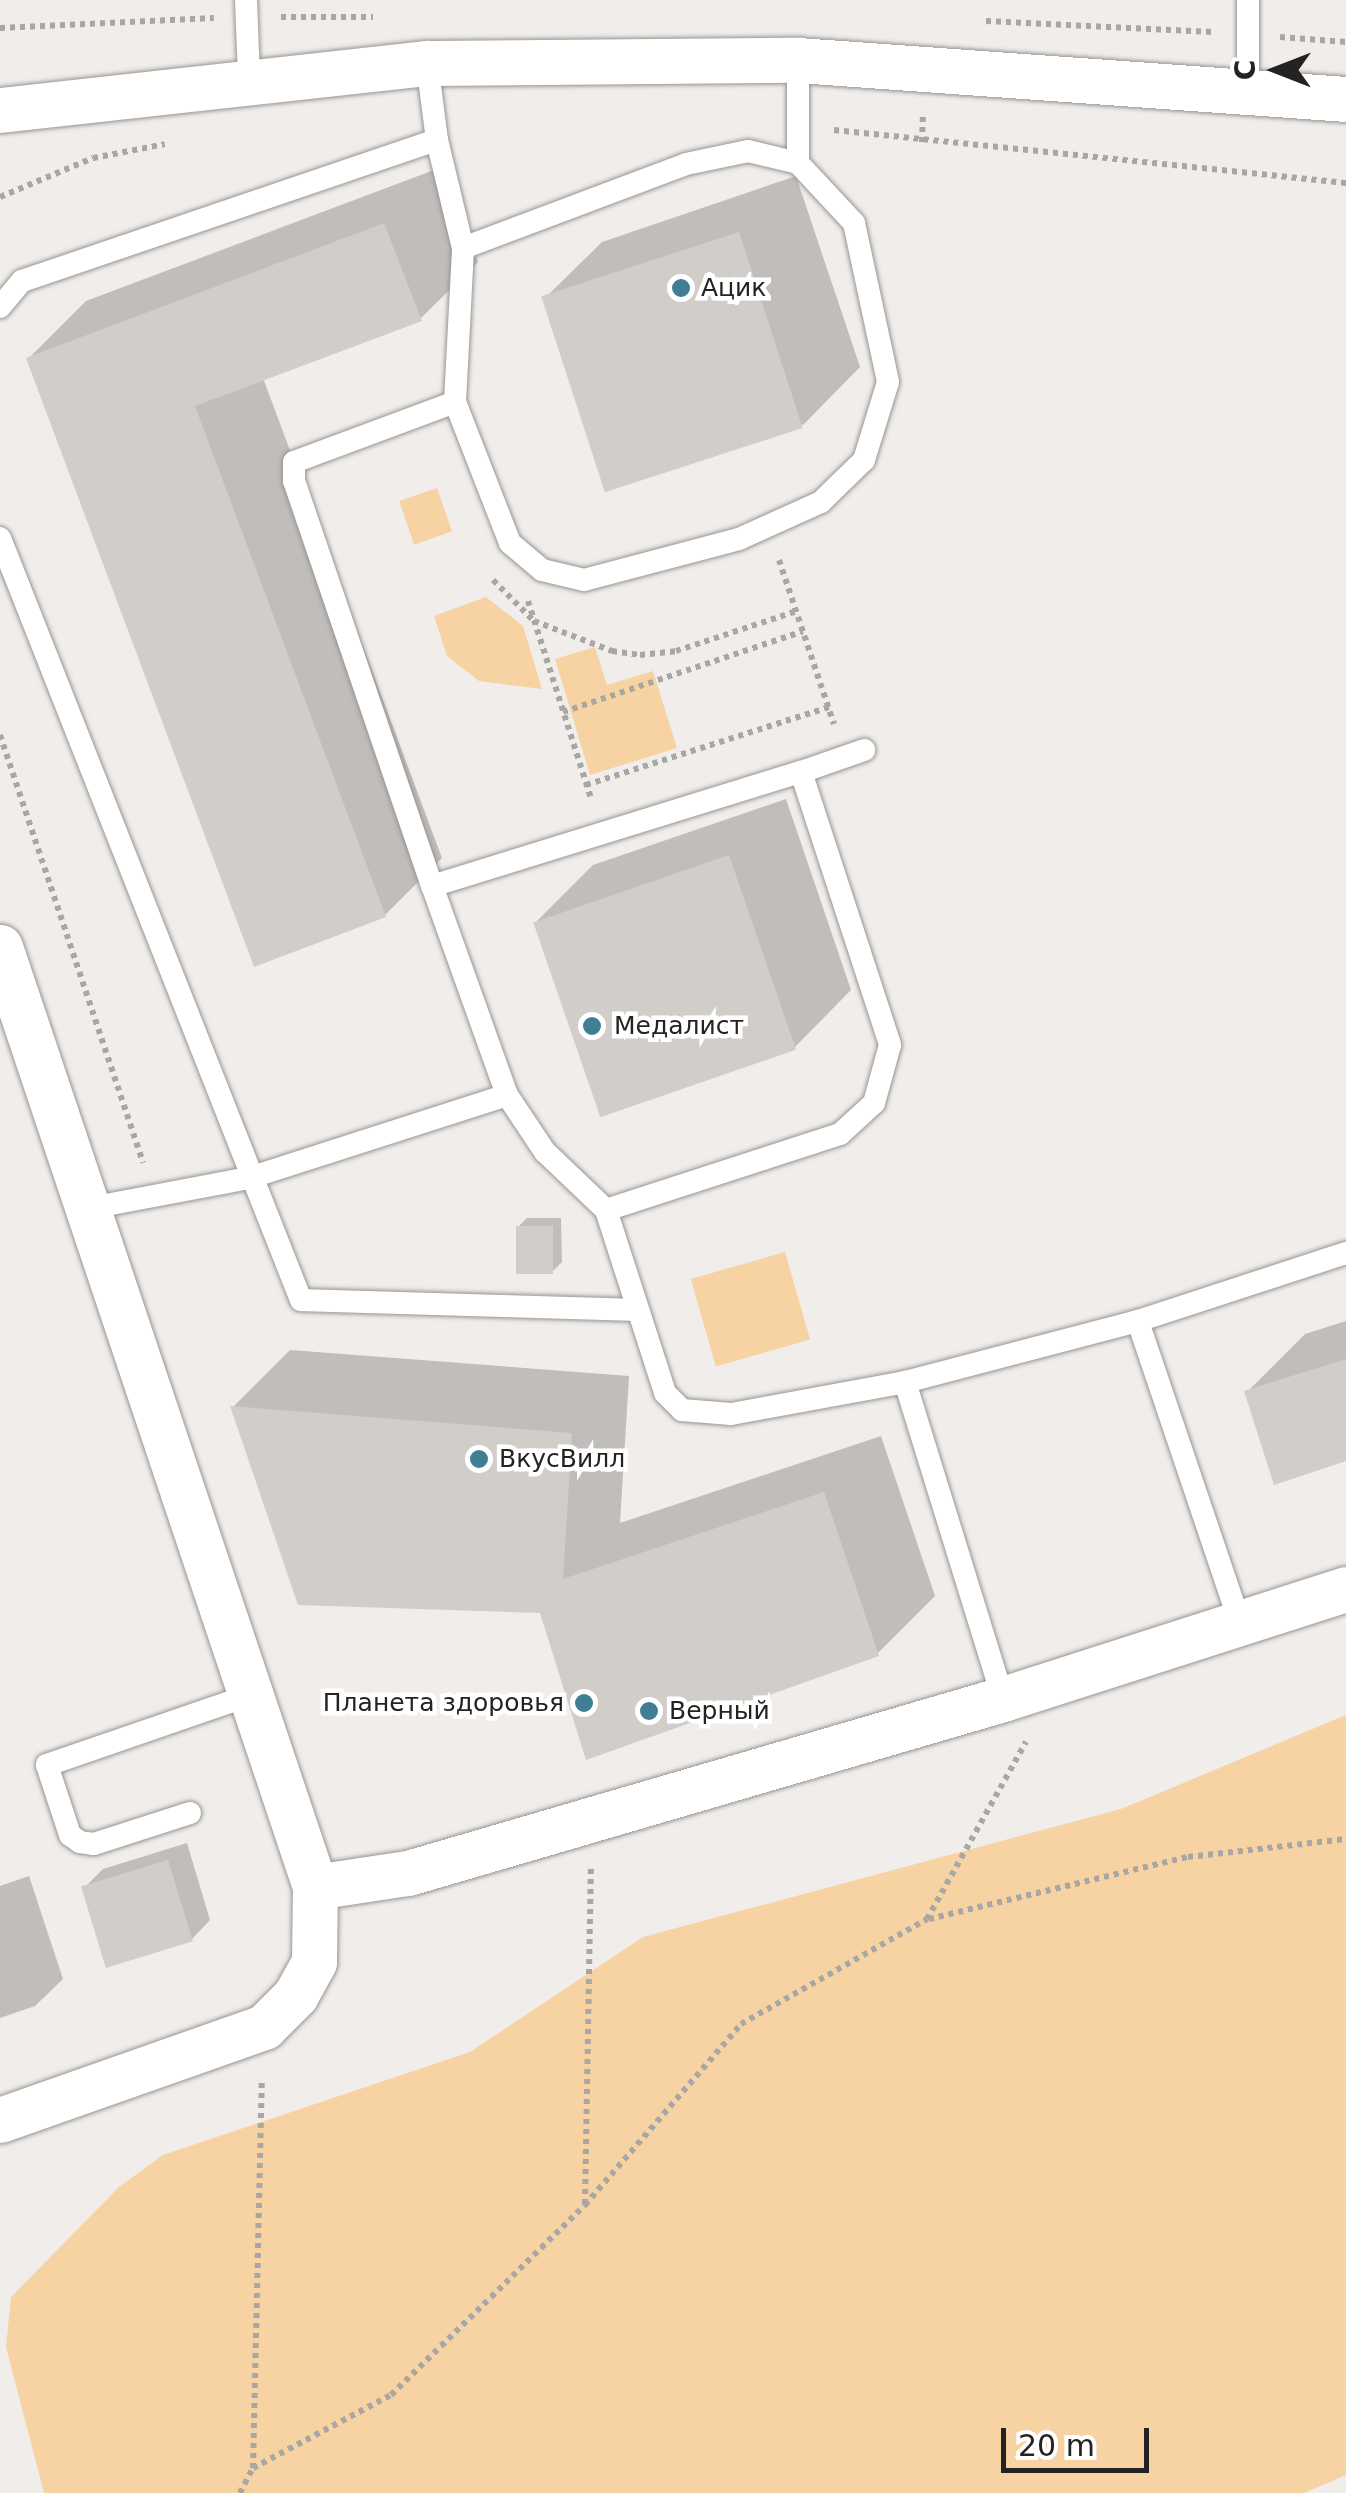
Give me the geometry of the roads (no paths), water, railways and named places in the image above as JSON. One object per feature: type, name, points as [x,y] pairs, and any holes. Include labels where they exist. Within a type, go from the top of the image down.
[{"type":"street","points":[[0,110],[250,79],[426,63],[798,60],[1346,99]]},
{"type":"street","points":[[0,946],[315,1887],[314,1962],[296,1995],[264,2028],[0,2120]]},
{"type":"street","points":[[315,1887],[408,1873],[1018,1715],[1241,1626],[1346,1589]]},
{"type":"lane","points":[[246,0],[250,79]]},
{"type":"lane","points":[[1248,0],[1248,95]]},
{"type":"lane","points":[[798,60],[798,162]]},
{"type":"lane","points":[[426,63],[437,140],[463,248],[455,402],[510,543],[542,570],[584,580],[768,526],[820,502],[864,460],[888,382],[854,223],[798,162],[748,152],[686,164],[463,248]]},
{"type":"lane","points":[[0,308],[22,281],[437,140]]},
{"type":"lane","points":[[455,402],[294,462],[294,481],[507,1095],[545,1152],[606,1210],[665,1393],[682,1410],[731,1414],[905,1382],[1138,1321],[1346,1253]]},
{"type":"lane","points":[[0,538],[301,1300],[636,1310]]},
{"type":"lane","points":[[432,886],[854,753]]},
{"type":"lane","points":[[606,1210],[840,1134],[874,1103],[890,1045],[801,772]]},
{"type":"lane","points":[[90,1208],[250,1178],[507,1095]]},
{"type":"lane","points":[[1138,1321],[1241,1626]]},
{"type":"lane","points":[[905,1382],[1018,1715]]},
{"type":"lane","points":[[190,1813],[94,1844],[80,1842],[70,1835],[46,1765],[250,1695]]},
{"type":"place","name":"Ацик","points":[[681,288]]},
{"type":"place","name":"Медалист","points":[[592,1026]]},
{"type":"place","name":"ВкусВилл","points":[[479,1459]]},
{"type":"place","name":"Планета здоровья","points":[[584,1703]]},
{"type":"place","name":"Верный","points":[[649,1711]]}]
